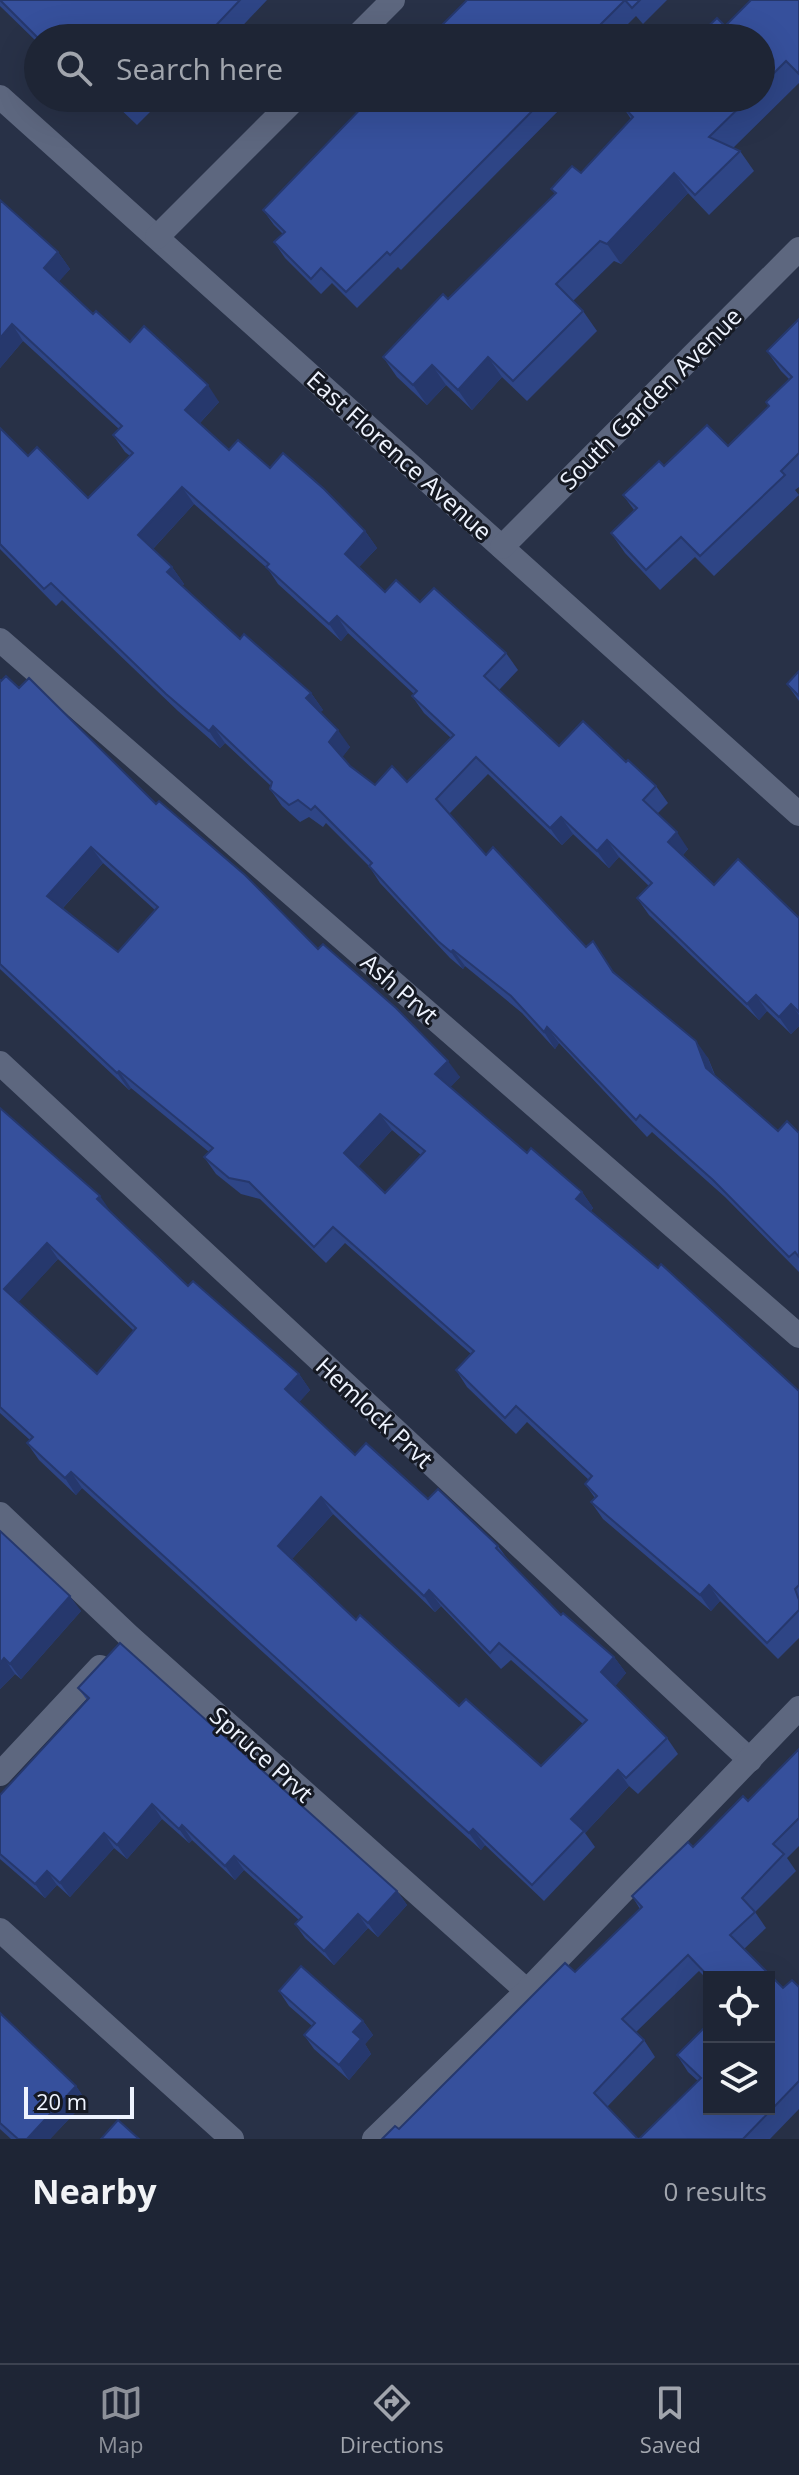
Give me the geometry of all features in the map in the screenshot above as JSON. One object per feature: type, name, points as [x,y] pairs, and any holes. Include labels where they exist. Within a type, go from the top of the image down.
[{"type":"street","points":[[369,24],[393,0]]},
{"type":"street","name":"East Florence Avenue","points":[[0,97],[799,814]]},
{"type":"street","points":[[157,237],[282,112]]},
{"type":"street","name":"South Garden Avenue","points":[[502,547],[799,249]]},
{"type":"street","name":"Ash Prvt","points":[[0,640],[799,1336]]},
{"type":"street","name":"Hemlock Prvt","points":[[0,1063],[750,1760]]},
{"type":"street","name":"Spruce Prvt","points":[[0,1514],[129,1636],[527,1991]]},
{"type":"street","points":[[0,1774],[129,1636]]},
{"type":"street","points":[[374,2139],[527,1991],[799,1708]]},
{"type":"street","points":[[0,1930],[232,2139]]},
{"type":"building","points":[[0,0],[240,0],[217,24],[24,24]]},
{"type":"building","points":[[467,0],[625,0],[601,24],[443,24]]},
{"type":"building","points":[[625,0],[640,0],[632,8]]},
{"type":"building","points":[[751,0],[799,0],[799,74],[786,61],[775,72],[775,24],[727,24]]},
{"type":"building","points":[[358,112],[531,112],[390,255],[387,252],[346,292],[321,268],[311,279],[274,242],[285,232],[263,210]]},
{"type":"building","points":[[628,112],[735,112],[709,137],[740,151],[695,195],[674,173],[607,244],[600,241],[556,284],[583,311],[513,381],[488,357],[458,390],[432,365],[413,385],[383,357],[443,294],[448,299],[556,193],[551,189],[572,166],[581,173],[633,117]]},
{"type":"building","points":[[0,200],[58,252],[44,268],[93,314],[96,311],[130,342],[144,326],[208,385],[185,410],[229,450],[238,440],[270,468],[283,453],[324,489],[365,531],[345,554],[385,592],[396,580],[420,602],[434,588],[506,653],[484,676],[559,746],[583,721],[656,786],[643,800],[677,832],[668,842],[714,885],[738,859],[799,918],[799,1012],[791,1004],[779,1017],[756,995],[747,1004],[637,898],[652,883],[607,840],[597,851],[561,817],[550,828],[476,757],[436,799],[486,855],[493,847],[586,947],[593,941],[613,972],[696,1041],[706,1068],[778,1131],[787,1121],[799,1133],[799,1257],[795,1252],[789,1257],[713,1180],[640,1115],[636,1120],[547,1027],[544,1032],[511,996],[438,941],[369,866],[372,863],[315,806],[311,810],[298,800],[289,805],[270,789],[272,782],[213,726],[209,731],[51,583],[44,589],[0,544],[0,428],[28,456],[37,447],[88,498],[133,453],[113,435],[122,426],[12,324],[0,338]],"holes":[[[182,487],[269,564],[266,567],[329,624],[337,616],[417,691],[412,696],[454,735],[407,782],[392,766],[375,785],[350,766],[329,742],[338,730],[306,698],[311,693],[244,634],[240,639],[167,572],[172,567],[138,535]]]},
{"type":"building","points":[[799,319],[799,453],[781,471],[785,475],[700,556],[681,537],[646,570],[611,533],[637,508],[623,495],[659,461],[664,466],[707,425],[728,446],[769,406],[766,402],[792,377],[767,351]]},
{"type":"building","points":[[799,671],[799,696],[787,684]]},
{"type":"building","points":[[6,676],[19,688],[29,678],[156,804],[159,801],[245,875],[318,949],[323,944],[396,1008],[448,1061],[435,1074],[527,1153],[531,1148],[582,1192],[576,1199],[658,1268],[661,1264],[799,1391],[799,1585],[795,1589],[799,1610],[767,1643],[709,1585],[700,1595],[591,1502],[597,1496],[585,1484],[592,1476],[516,1406],[505,1418],[456,1370],[474,1351],[333,1227],[314,1247],[249,1182],[229,1178],[204,1157],[213,1148],[119,1071],[117,1073],[0,964],[1,681]],"holes":[[[91,847],[158,907],[118,952],[47,896]],[[380,1114],[425,1151],[385,1193],[344,1153]]]},
{"type":"building","points":[[0,1108],[100,1196],[97,1199],[188,1286],[193,1281],[299,1374],[285,1389],[355,1455],[366,1443],[428,1499],[438,1489],[498,1546],[496,1548],[561,1615],[563,1613],[614,1657],[601,1672],[667,1738],[626,1778],[618,1770],[571,1819],[584,1831],[532,1885],[473,1829],[469,1833],[71,1472],[65,1478],[27,1443],[33,1437],[0,1407]],"holes":[[[47,1243],[136,1328],[97,1374],[4,1289]],[[321,1497],[424,1596],[429,1590],[490,1653],[499,1643],[587,1720],[541,1766],[466,1699],[459,1706],[360,1615],[356,1620],[278,1546]]]},
{"type":"building","points":[[0,1531],[70,1596],[10,1664],[4,1658],[0,1663]]},
{"type":"building","points":[[120,1643],[397,1891],[368,1923],[358,1914],[324,1951],[295,1924],[302,1917],[234,1856],[225,1866],[182,1825],[179,1829],[152,1804],[117,1845],[104,1833],[60,1883],[47,1871],[35,1884],[0,1854],[0,1795],[89,1698],[78,1688]]},
{"type":"building","points":[[799,1749],[799,1818],[773,1844],[784,1854],[742,1898],[755,1912],[730,1935],[766,1971],[703,1971],[688,1955],[622,2019],[644,2040],[594,2093],[638,2139],[382,2139],[395,2126],[399,2129],[565,1963],[575,1972],[642,1907],[632,1896],[688,1842],[693,1847],[743,1796],[748,1801]]},
{"type":"building","points":[[301,1966],[363,2021],[353,2032],[361,2039],[339,2065],[304,2035],[315,2023],[279,1991]]},
{"type":"building","points":[[775,1980],[783,1988],[792,1980],[799,1987],[799,2081],[775,2106]]},
{"type":"building","points":[[0,2013],[76,2086],[27,2139],[18,2139],[0,2123]]},
{"type":"building","points":[[703,2029],[703,2115],[766,2115],[743,2139],[639,2139],[701,2078],[677,2055]]},
{"type":"building","points":[[118,2120],[139,2139],[101,2139]]}]
